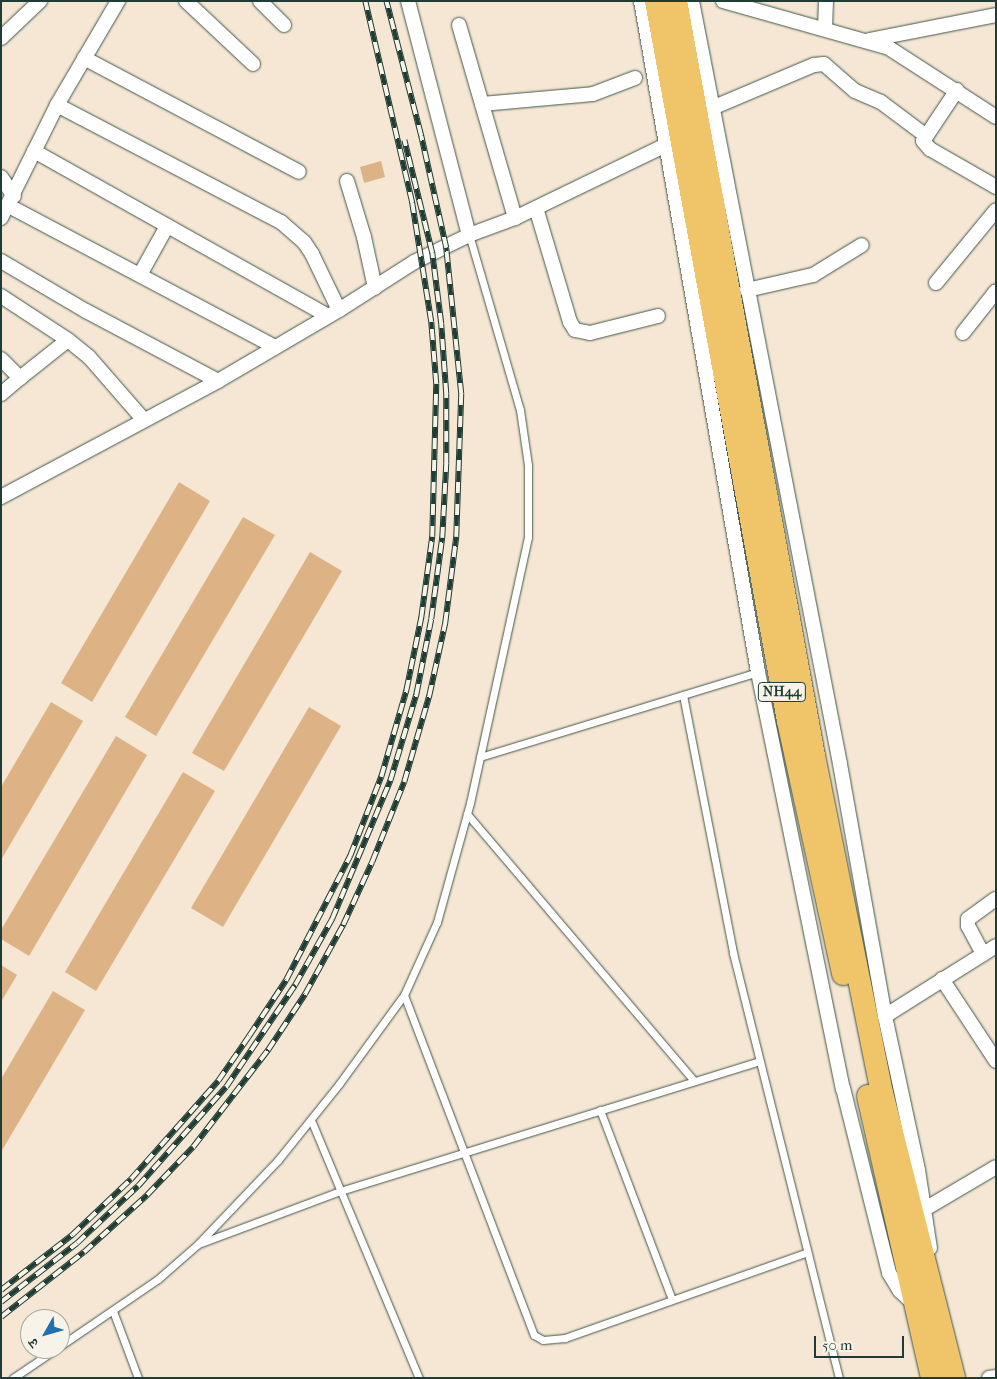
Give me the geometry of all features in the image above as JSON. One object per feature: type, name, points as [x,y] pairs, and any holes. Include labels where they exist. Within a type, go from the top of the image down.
[{"type":"highway","name":"NH44","points":[[656,1],[788,721],[913,1303],[932,1378]]},
{"type":"highway","name":"NH44","points":[[676,1],[814,756],[882,1093],[954,1378]]},
{"type":"street","points":[[1,38],[40,1]]},
{"type":"street","points":[[8,207],[58,105],[118,1]]},
{"type":"street","points":[[186,1],[253,64]]},
{"type":"street","points":[[260,1],[284,25]]},
{"type":"street","points":[[408,1],[470,234]]},
{"type":"street","points":[[641,1],[664,146],[758,672],[843,1088],[877,1233],[889,1273],[900,1292],[938,1319]]},
{"type":"street","points":[[692,1],[840,764],[885,1016],[925,1209],[930,1253],[928,1278]]},
{"type":"street","points":[[723,1],[869,40],[902,55],[996,117]]},
{"type":"street","points":[[825,29],[826,1]]},
{"type":"street","points":[[869,40],[996,15]]},
{"type":"street","points":[[459,24],[516,218]]},
{"type":"street","points":[[84,58],[299,172]]},
{"type":"street","points":[[712,108],[808,67],[824,64],[854,91],[881,102],[925,135]]},
{"type":"street","points":[[482,104],[593,94],[635,78]]},
{"type":"street","points":[[957,90],[923,140],[930,149],[996,187]]},
{"type":"street","points":[[58,105],[281,222],[304,242],[333,313]]},
{"type":"street","points":[[1,497],[218,381],[375,288],[414,262],[470,234],[516,218],[664,146]]},
{"type":"street","points":[[34,151],[167,226],[333,313]]},
{"type":"street","points":[[1,178],[8,207]]},
{"type":"street","points":[[347,181],[364,237],[375,288]]},
{"type":"street","points":[[8,207],[141,273],[275,347]]},
{"type":"street","points":[[536,208],[570,322],[575,330],[590,334],[658,316]]},
{"type":"street","points":[[936,283],[996,210]]},
{"type":"street","points":[[141,273],[167,226]]},
{"type":"street","points":[[747,290],[813,274],[862,245]]},
{"type":"street","points":[[1,261],[86,311],[218,381]]},
{"type":"street","points":[[963,332],[996,291]]},
{"type":"street","points":[[1,296],[68,340],[89,357],[144,420]]},
{"type":"street","points":[[1,394],[68,340]]},
{"type":"street","points":[[1,359],[20,378]]},
{"type":"street","points":[[983,954],[968,926],[968,919],[996,899]]},
{"type":"street","points":[[885,1016],[996,946]]},
{"type":"street","points":[[942,980],[996,1060]]},
{"type":"street","points":[[925,1209],[996,1167]]},
{"type":"street","points":[[989,1378],[996,1377]]},
{"type":"lane","points":[[70,1339],[158,1279],[198,1244],[252,1190],[311,1120],[404,995],[438,922],[467,814],[525,560],[529,491],[520,410],[470,234]]},
{"type":"lane","points":[[480,758],[758,672]]},
{"type":"lane","points":[[683,695],[733,953],[805,1252],[839,1378]]},
{"type":"lane","points":[[467,814],[694,1081]]},
{"type":"lane","points":[[404,995],[534,1335],[543,1340],[565,1338],[805,1252]]},
{"type":"lane","points":[[198,1244],[340,1191],[759,1061]]},
{"type":"lane","points":[[600,1110],[672,1300]]},
{"type":"lane","points":[[311,1120],[419,1378]]},
{"type":"lane","points":[[113,1311],[138,1378]]},
{"type":"lane","points":[[13,1378],[41,1359]]},
{"type":"building","points":[[381,161],[385,177],[364,183],[360,167]]},
{"type":"building","points":[[179,482],[210,501],[92,702],[61,683]]},
{"type":"building","points":[[243,517],[275,535],[156,736],[125,717]]},
{"type":"building","points":[[310,552],[342,571],[224,771],[192,753]]},
{"type":"building","points":[[51,702],[83,721],[1,860],[1,787]]},
{"type":"building","points":[[309,707],[341,726],[223,927],[191,908]]},
{"type":"building","points":[[116,736],[147,755],[29,956],[1,939],[1,930]]},
{"type":"building","points":[[183,772],[215,791],[96,991],[65,972]]},
{"type":"building","points":[[1,965],[17,975],[1,1002]]},
{"type":"building","points":[[53,991],[85,1010],[1,1152],[1,1079]]},
{"type":"railway","points":[[1,1290],[72,1235],[131,1179],[218,1081],[249,1036],[286,980],[350,856],[381,777],[406,691],[421,618],[432,537],[436,384],[431,322],[412,203],[365,1]]},
{"type":"railway","points":[[1,1317],[84,1252],[147,1195],[193,1147],[268,1050],[305,994],[343,925],[372,862],[404,782],[429,696],[445,623],[456,537],[461,394],[446,248],[421,136],[386,1]]},
{"type":"railway","points":[[1,1302],[77,1243],[138,1186],[226,1087],[295,985],[332,919],[390,781],[416,695],[431,619],[442,538],[446,464],[446,394],[441,324],[432,253],[404,140]]}]
